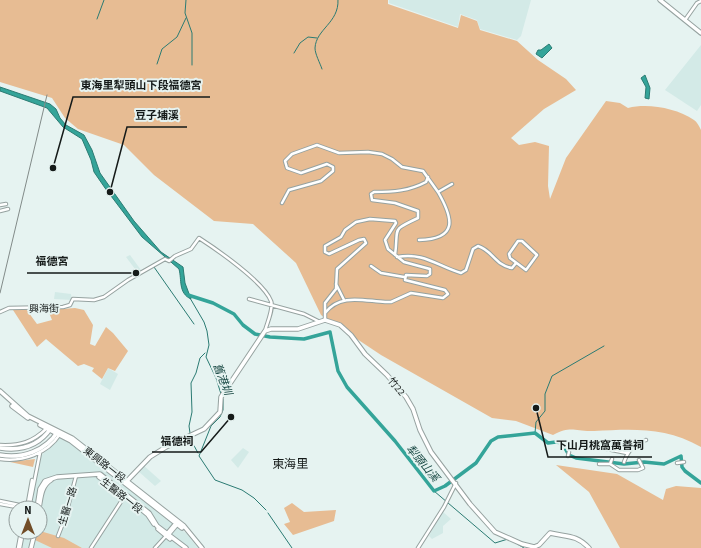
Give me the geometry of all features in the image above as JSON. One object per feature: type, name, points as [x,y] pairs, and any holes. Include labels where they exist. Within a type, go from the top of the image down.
[{"type":"street","points":[[660,0],[701,33]]},
{"type":"street","points":[[685,20],[700,2]]},
{"type":"street","points":[[282,203],[289,190],[321,181],[333,171],[333,167],[327,164],[301,173],[287,168],[285,161],[288,156],[317,145],[344,154],[368,152],[382,154],[392,159],[402,167],[423,171],[438,192],[449,216],[449,227],[444,235],[438,239],[419,240]]},
{"type":"street","points":[[396,256],[395,240],[398,230],[400,226],[418,218],[418,211],[395,203],[372,200],[371,194],[374,192],[402,192],[426,182],[428,177]]},
{"type":"street","points":[[438,192],[452,184]]},
{"type":"street","points":[[0,205],[6,204]]},
{"type":"street","points":[[0,211],[8,209]]},
{"type":"street","points":[[265,331],[271,329],[298,329],[318,321],[325,320],[325,303],[336,289],[335,276],[337,269],[365,246],[366,241],[359,240],[329,254],[325,252],[324,248],[326,244],[341,237],[345,230],[356,222],[370,219],[395,221],[395,226],[384,242],[388,249],[409,264],[427,268],[431,272],[427,276],[409,274],[404,277],[381,273],[372,266]]},
{"type":"street","name":"興海街","points":[[0,312],[9,308],[63,307],[70,305],[73,299],[86,301],[100,299],[165,259],[169,261],[175,256],[190,251],[200,238],[223,253],[259,286],[271,300],[272,305]]},
{"type":"street","points":[[518,241],[522,241],[537,255],[526,270],[516,263],[509,254],[518,241]]},
{"type":"street","points":[[396,256],[429,259],[461,273],[466,270],[474,249],[478,246],[483,248],[500,264],[512,268],[516,263]]},
{"type":"street","points":[[326,313],[333,305],[344,300],[391,302],[411,293],[444,298],[448,294],[445,290],[408,282],[404,277]]},
{"type":"street","points":[[336,284],[344,300]]},
{"type":"street","points":[[249,299],[304,314],[318,321]]},
{"type":"street","points":[[125,482],[150,457],[166,447],[204,429],[220,412],[223,394],[265,331],[272,305]]},
{"type":"street","name":"竹22","points":[[325,320],[340,325],[345,329],[365,354],[397,385],[411,404],[431,452],[485,523],[500,535],[534,547],[539,545],[550,533],[559,536],[570,536],[582,540],[588,548]]},
{"type":"street","name":"東興路一段","points":[[0,392],[19,413],[59,432],[190,532],[201,548]]},
{"type":"street","points":[[0,447],[19,448],[35,444],[49,428]]},
{"type":"street","points":[[0,459],[20,459],[34,456],[53,443],[59,432]]},
{"type":"street","points":[[0,455],[20,456],[34,452],[51,441],[59,432]]},
{"type":"street","points":[[624,462],[628,453],[637,443],[646,440]]},
{"type":"street","points":[[594,443],[597,447],[628,453]]},
{"type":"street","points":[[610,446],[628,453]]},
{"type":"street","points":[[30,500],[40,453]]},
{"type":"street","points":[[29,500],[36,463],[36,456],[34,456]]},
{"type":"street","points":[[599,464],[611,461],[619,470],[638,470],[642,469],[640,461]]},
{"type":"street","points":[[677,463],[683,462]]},
{"type":"street","name":"生醫路一段","points":[[39,500],[40,489],[45,481],[57,477],[76,477],[100,474],[148,515],[156,528],[167,535]]},
{"type":"street","name":"生醫一路","points":[[58,536],[65,518],[76,477]]},
{"type":"street","points":[[418,548],[446,504],[456,483]]},
{"type":"street","points":[[91,548],[126,495]]},
{"type":"street","points":[[155,548],[177,523]]},
{"type":"street","points":[[167,535],[182,548]]},
{"type":"street","points":[[167,535],[186,548]]},
{"type":"shaded area","points":[[0,0],[388,0],[388,4],[458,28],[461,15],[477,21],[480,30],[517,41],[538,60],[566,79],[576,90],[544,109],[511,138],[519,145],[535,142],[549,146],[548,186],[550,199],[566,158],[606,101],[620,103],[628,108],[653,106],[679,112],[694,120],[701,130],[701,447],[688,440],[675,436],[649,431],[565,430],[553,435],[516,421],[492,418],[381,355],[321,315],[296,263],[253,224],[214,221],[154,175],[124,145],[78,129],[65,118],[52,98],[0,82]]},
{"type":"shaded area","points":[[389,0],[531,0],[521,36],[517,40],[480,29],[477,20],[460,14],[458,27],[389,3]]},
{"type":"shaded area","points":[[701,45],[701,105],[697,111],[665,90]]},
{"type":"shaded area","points":[[130,255],[141,270],[138,273],[126,257]]},
{"type":"shaded area","points":[[55,292],[71,294],[72,300],[54,299]]},
{"type":"shaded area","points":[[75,308],[84,310],[93,325],[90,344],[95,346],[106,327],[128,351],[115,371],[108,368],[102,379],[92,371],[94,368],[84,364],[78,366],[46,339],[37,347],[13,310],[26,309],[37,324],[52,320],[48,310]]},
{"type":"shaded area","points":[[108,368],[118,374],[110,390],[100,384]]},
{"type":"shaded area","points":[[60,435],[187,534],[198,548],[20,548],[22,540],[48,540],[48,500],[31,500],[41,456]]},
{"type":"shaded area","points":[[243,448],[249,452],[238,468],[231,460]]},
{"type":"shaded area","points":[[35,459],[33,467],[10,462]]},
{"type":"shaded area","points":[[143,465],[161,481],[155,486],[138,471]]},
{"type":"shaded area","points":[[556,465],[617,474],[663,500],[666,489],[676,486],[701,488],[701,548],[620,548],[589,492]]},
{"type":"shaded area","points":[[292,503],[304,512],[336,510],[334,521],[293,535],[284,524],[290,522],[284,508]]},
{"type":"shaded area","points":[[442,511],[451,519],[443,526],[443,533],[432,539],[429,536]]},
{"type":"shaded area","points":[[48,533],[64,538],[82,548],[52,548],[35,540],[48,540]]},
{"type":"water","points":[[549,44],[552,48],[542,58],[536,54],[538,50],[541,50]]},
{"type":"water","points":[[645,75],[650,88],[649,99],[645,98],[646,87],[641,78]]},
{"type":"water","points":[[0,87],[50,104],[56,109],[60,118],[66,125],[84,135],[92,150],[100,173],[134,221],[161,252],[183,267],[185,283],[191,299],[182,290],[179,269],[142,237],[94,172],[91,160],[82,139],[63,127],[47,108],[0,91]]},
{"type":"waterway","points":[[97,19],[104,0]]},
{"type":"waterway","points":[[186,0],[185,13],[192,33],[192,65]]},
{"type":"waterway","points":[[322,69],[315,50],[316,41],[335,15],[338,0]]},
{"type":"waterway","points":[[157,64],[162,49],[177,37],[186,18]]},
{"type":"waterway","points":[[294,53],[300,43],[308,37],[317,38]]},
{"type":"waterway","points":[[154,267],[194,324]]},
{"type":"waterway","name":"犁頭山溪","points":[[188,295],[213,303],[234,314],[243,325],[255,334],[270,337],[304,339],[330,332],[338,371],[347,387],[395,441],[434,491],[445,486],[476,463],[491,441],[498,437],[535,433],[548,443],[562,443],[569,455],[576,458],[624,464],[644,462],[664,464],[681,456],[682,467],[701,483]]},
{"type":"waterway","name":"舊港圳","points":[[190,298],[204,322],[207,331],[209,345],[206,357],[216,378],[221,394]]},
{"type":"waterway","points":[[535,433],[536,422],[545,411],[545,394],[552,376],[604,346]]},
{"type":"waterway","name":"舊港圳","points":[[198,453],[191,440],[189,426],[192,412],[191,383],[196,373],[200,358],[205,353]]},
{"type":"waterway","name":"舊港圳","points":[[223,399],[223,410],[220,417],[211,426],[199,456],[215,480],[242,490],[254,498],[266,510]]},
{"type":"waterway","points":[[434,491],[495,543],[508,539]]},
{"type":"waterway","name":"舊港圳","points":[[268,513],[292,548]]},
{"type":"waterway","points":[[514,542],[524,548]]},
{"type":"railway","points":[[0,293],[47,95]]},
{"type":"place","name":"東海里犁頭山下段福德宮","points":[[53,168]]},
{"type":"place","name":"豆子埔溪","points":[[110,192]]},
{"type":"place","name":"福德宮","points":[[136,273]]},
{"type":"place","name":"下山月桃窩萬善祠","points":[[536,408]]},
{"type":"place","name":"福德祠","points":[[231,417]]},
{"type":"district","name":"東海里","points":[[290,464]]}]
